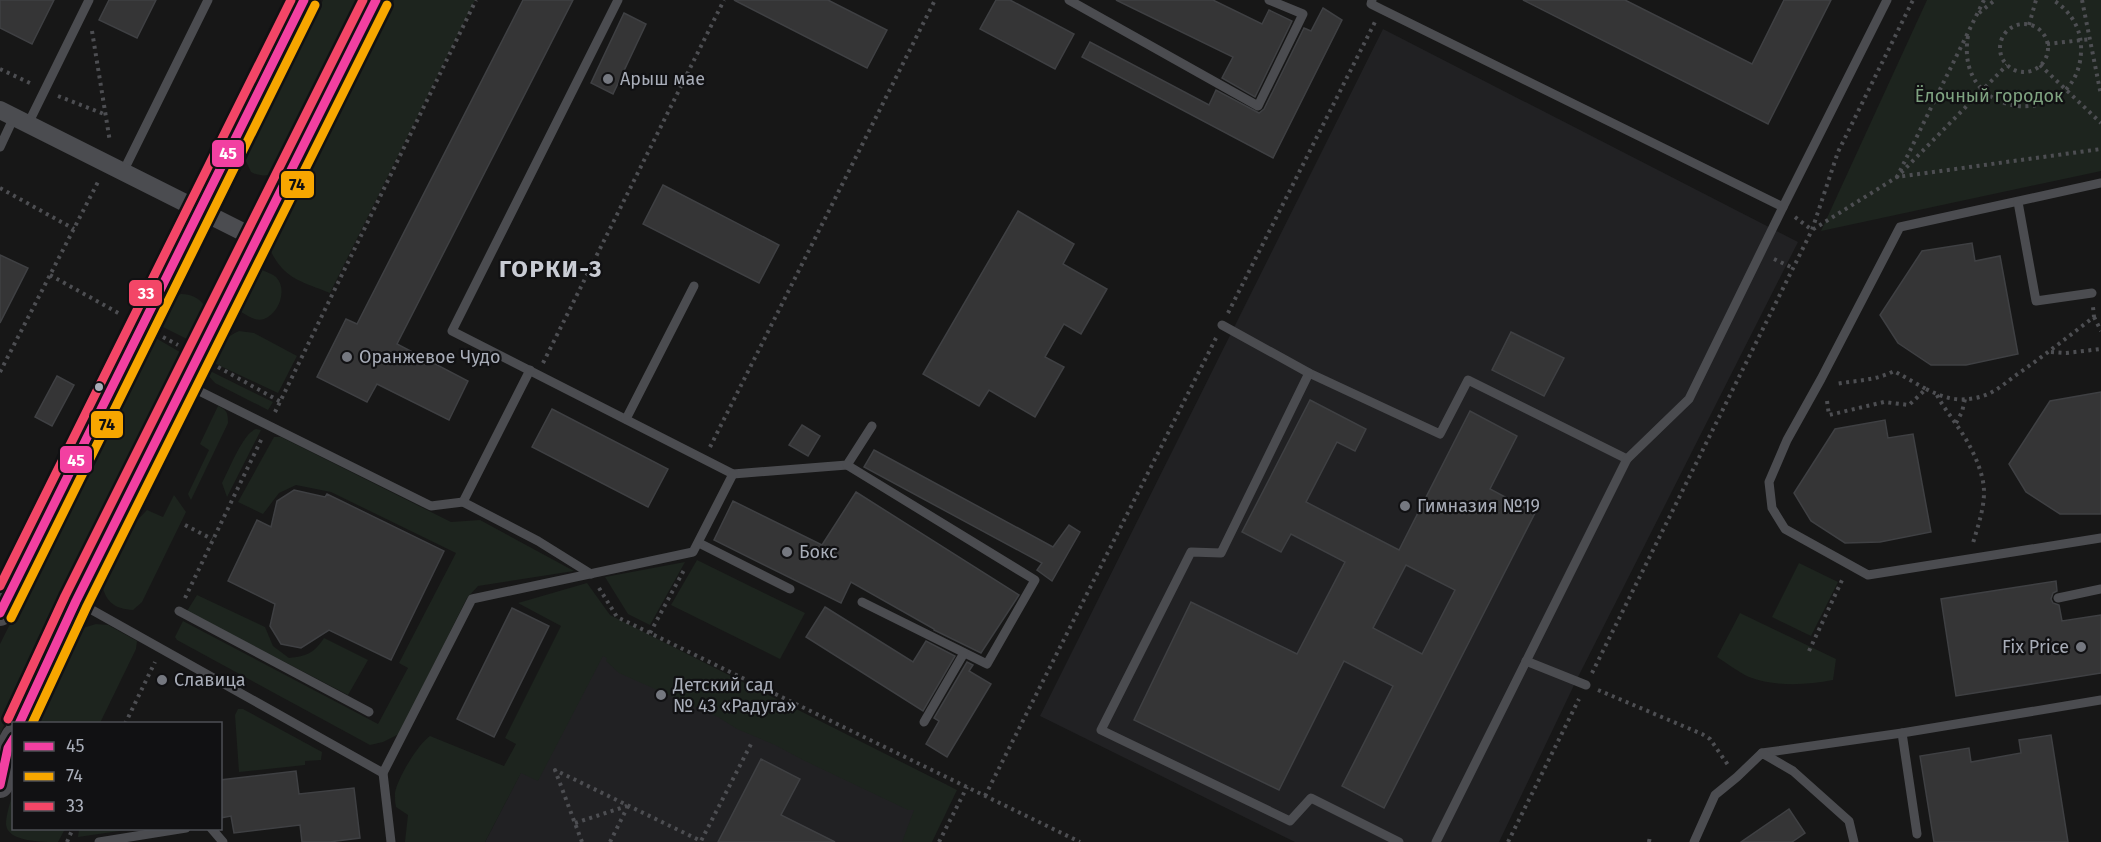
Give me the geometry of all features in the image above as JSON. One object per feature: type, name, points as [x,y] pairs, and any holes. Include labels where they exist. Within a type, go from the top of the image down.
[{"type":"main road","points":[[0,613],[304,0]]},
{"type":"main road","points":[[20,722],[76,601],[376,0]]},
{"type":"main road","points":[[0,785],[8,748],[12,740]]},
{"type":"street","points":[[14,117],[257,239]]},
{"type":"lane","points":[[115,168],[208,0]]},
{"type":"lane","points":[[618,0],[452,331],[733,474],[847,465],[1035,580],[987,664],[862,602]]},
{"type":"lane","points":[[1069,0],[1258,106],[1303,15],[1269,0]]},
{"type":"lane","points":[[1372,0],[1371,4],[1783,207]]},
{"type":"lane","points":[[1436,842],[1626,459],[1689,399],[1887,0]]},
{"type":"lane","points":[[0,147],[14,117],[88,2]]},
{"type":"lane","points":[[2101,183],[1900,227],[1787,440],[1769,483],[1772,508],[1785,529],[1868,574],[1920,568],[2101,538]]},
{"type":"lane","points":[[2018,202],[2036,301],[2092,293]]},
{"type":"lane","points":[[626,419],[694,286]]},
{"type":"lane","points":[[1222,325],[1309,373],[1440,434],[1468,380],[1626,459]]},
{"type":"lane","points":[[463,502],[533,372]]},
{"type":"lane","points":[[1309,373],[1221,553],[1191,552],[1101,730],[1290,821],[1311,798],[1399,842]]},
{"type":"lane","points":[[184,384],[431,506],[463,502],[538,541],[591,574]]},
{"type":"lane","points":[[847,465],[872,426]]},
{"type":"lane","points":[[391,842],[382,773],[471,599],[693,552],[733,474]]},
{"type":"lane","points":[[699,543],[790,589]]},
{"type":"lane","points":[[2058,598],[2101,589]]},
{"type":"lane","points":[[76,601],[382,773]]},
{"type":"lane","points":[[179,611],[369,712]]},
{"type":"lane","points":[[924,722],[964,653]]},
{"type":"lane","points":[[1526,661],[1586,685]]},
{"type":"lane","points":[[1694,842],[1715,795],[1762,753],[1902,733],[2101,700]]},
{"type":"lane","points":[[1902,733],[1917,834]]},
{"type":"lane","points":[[1762,753],[1793,771],[1849,821],[1854,842]]},
{"type":"lane","points":[[99,842],[174,830]]},
{"type":"lane","points":[[213,830],[223,842]]},
{"type":"path","points":[[179,611],[476,0]]},
{"type":"path","points":[[533,372],[724,0]]},
{"type":"path","points":[[704,460],[935,0]]},
{"type":"path","points":[[1508,842],[1812,230],[1838,152],[1913,0]]},
{"type":"path","points":[[1897,177],[1984,0]]},
{"type":"path","points":[[1995,0],[1978,15],[1972,24],[1968,35],[1967,57],[1974,78],[1983,90],[1998,101],[2020,107],[2053,100],[2076,75],[2080,64],[2080,40],[2074,20],[2053,0]]},
{"type":"path","points":[[2029,25],[2036,0]]},
{"type":"path","points":[[2082,0],[2101,94]]},
{"type":"path","points":[[0,372],[74,229],[115,168],[88,2]]},
{"type":"path","points":[[985,796],[1381,9]]},
{"type":"path","points":[[2029,25],[2041,31],[2047,44],[2046,57],[2033,70],[2024,72],[2014,70],[2007,65],[2000,53],[2002,39],[2010,28],[2029,25]]},
{"type":"path","points":[[2047,44],[2091,39]]},
{"type":"path","points":[[1812,230],[1897,177],[2007,65]]},
{"type":"path","points":[[2040,65],[2101,123]]},
{"type":"path","points":[[1897,177],[2101,149]]},
{"type":"path","points":[[0,188],[74,229]]},
{"type":"path","points":[[2092,293],[2094,317],[2101,331]]},
{"type":"path","points":[[1821,379],[1837,384],[1881,378],[1894,371],[1937,395],[1954,400],[1976,398],[1995,391],[2094,317]]},
{"type":"path","points":[[2050,351],[2066,353],[2101,349]]},
{"type":"path","points":[[1837,384],[1827,400],[1829,415],[1884,402],[1909,405],[1926,389]]},
{"type":"path","points":[[1937,395],[1956,424],[1978,467],[1984,490],[1981,515],[1972,545]]},
{"type":"path","points":[[1956,424],[1965,399]]},
{"type":"path","points":[[185,525],[212,539]]},
{"type":"path","points":[[651,633],[693,552]]},
{"type":"path","points":[[1809,651],[1850,565]]},
{"type":"path","points":[[591,574],[618,617],[1080,842]]},
{"type":"path","points":[[125,722],[162,648]]},
{"type":"path","points":[[1586,685],[1710,739],[1737,777]]},
{"type":"path","points":[[582,842],[555,770],[701,841],[751,744]]},
{"type":"path","points":[[939,842],[967,786]]},
{"type":"path","points":[[575,822],[628,806]]},
{"type":"path","points":[[610,842],[628,806]]},
{"type":"path","points":[[1649,842],[1650,836]]},
{"type":"shaded area","name":"Гимназия №19","points":[[1383,29],[1798,242],[1576,681],[1499,842],[1295,842],[1040,716]]},
{"type":"shaded area","name":"Детский сад № 43 «Радуга»","points":[[601,617],[947,785],[920,842],[485,842]]},
{"type":"green space","points":[[323,0],[365,0],[281,168],[267,175],[255,174],[251,172],[244,157]]},
{"type":"green space","points":[[394,0],[475,0],[330,293],[288,274],[270,250]]},
{"type":"green space","name":"Ёлочный городок","points":[[1927,0],[2101,0],[2101,171],[1821,231]]},
{"type":"green space","points":[[262,270],[276,277],[280,282],[281,294],[278,307],[274,312],[258,320],[241,312]]},
{"type":"green space","points":[[181,294],[196,298],[207,310],[193,342],[159,325],[174,297]]},
{"type":"green space","points":[[239,331],[254,333],[297,356],[278,393],[212,362],[226,339]]},
{"type":"green space","points":[[154,337],[185,355],[19,688],[0,735],[0,644]]},
{"type":"green space","points":[[208,370],[273,402],[268,410],[215,383],[206,373]]},
{"type":"green space","points":[[218,406],[226,412],[228,423],[191,500],[188,494],[209,450],[200,444]]},
{"type":"green space","points":[[256,429],[261,430],[227,497],[222,483],[241,444]]},
{"type":"green space","points":[[274,437],[281,437],[451,522],[480,520],[574,571],[478,586],[467,598],[399,734],[383,742],[370,745],[175,637],[183,621],[378,724],[408,668],[399,663],[456,553],[331,492],[296,485],[279,493],[263,514],[238,502]]},
{"type":"green space","points":[[174,495],[186,512],[142,602],[133,610],[112,604],[102,585],[129,529],[147,510],[163,517]]},
{"type":"green space","points":[[697,560],[805,613],[780,659],[671,605]]},
{"type":"green space","points":[[685,562],[650,625],[628,614],[605,577]]},
{"type":"green space","points":[[1799,563],[1838,582],[1811,636],[1772,617]]},
{"type":"green space","points":[[587,583],[610,615],[957,790],[932,842],[902,842],[914,810],[908,810],[775,745],[737,729],[718,717],[619,673],[603,656],[538,781],[521,773],[485,842],[405,842],[408,815],[396,807],[395,793],[404,771],[425,740],[430,736],[504,766],[516,744],[505,738],[561,626],[518,603]]},
{"type":"green space","points":[[197,595],[265,627],[273,646],[289,658],[310,653],[324,638],[368,660],[348,695],[187,611]]},
{"type":"green space","points":[[1740,613],[1836,659],[1833,680],[1780,684],[1759,680],[1749,677],[1717,657]]},
{"type":"green space","points":[[96,624],[108,625],[137,641],[136,649],[100,722],[35,722],[72,643],[83,628]]},
{"type":"green space","points":[[238,709],[243,709],[322,752],[321,760],[305,761],[305,765],[239,772],[235,715]]},
{"type":"green space","points":[[12,795],[12,830],[64,830],[58,842],[19,838],[8,830],[6,820]]},
{"type":"green space","points":[[79,830],[126,830],[78,837]]},
{"type":"building","points":[[0,0],[54,0],[32,44],[0,28]]},
{"type":"building","points":[[109,0],[156,0],[137,38],[99,20]]},
{"type":"building","points":[[523,0],[573,0],[397,344],[468,381],[449,420],[377,384],[367,402],[317,377],[346,319],[357,324]]},
{"type":"building","points":[[734,0],[828,0],[887,30],[867,68]]},
{"type":"building","points":[[996,0],[1010,0],[1074,34],[1055,69],[980,29]]},
{"type":"building","points":[[1116,0],[1213,0],[1262,24],[1269,10],[1292,21],[1255,97],[1222,78],[1233,57]]},
{"type":"building","points":[[1523,0],[1625,0],[1752,64],[1784,0],[1831,0],[1768,124]]},
{"type":"building","points":[[1323,8],[1342,20],[1273,158],[1082,57],[1090,42],[1209,105],[1216,90],[1259,113],[1264,109],[1304,28],[1311,31]]},
{"type":"building","points":[[624,13],[646,24],[613,94],[591,83]]},
{"type":"building","points":[[663,185],[779,245],[759,283],[643,224]]},
{"type":"building","points":[[1018,211],[1074,244],[1063,264],[1107,289],[1081,334],[1064,324],[1045,357],[1064,367],[1035,417],[989,390],[979,406],[923,374]]},
{"type":"building","points":[[1972,243],[1975,261],[2000,256],[2018,354],[1966,365],[1931,365],[1898,343],[1880,315],[1922,251]]},
{"type":"building","points":[[0,255],[28,268],[0,323]]},
{"type":"building","points":[[1511,332],[1564,358],[1544,396],[1492,370]]},
{"type":"building","points":[[57,376],[74,385],[52,426],[35,417]]},
{"type":"building","points":[[2101,392],[2101,514],[2060,514],[2026,492],[2009,464],[2050,401]]},
{"type":"building","points":[[1310,400],[1366,429],[1355,451],[1337,442],[1306,502],[1399,550],[1470,411],[1517,436],[1490,489],[1535,513],[1384,808],[1342,786],[1393,686],[1344,661],[1279,790],[1134,720],[1191,602],[1297,654],[1345,562],[1291,534],[1281,552],[1242,532]],"holes":[[[1406,565],[1455,590],[1422,654],[1373,628]]]},
{"type":"building","points":[[552,409],[668,469],[648,507],[532,447]]},
{"type":"building","points":[[1885,420],[1888,438],[1913,434],[1931,532],[1880,542],[1845,543],[1811,521],[1794,493],[1835,429]]},
{"type":"building","points":[[802,425],[820,436],[808,456],[789,445]]},
{"type":"building","points":[[874,450],[1053,547],[1069,525],[1080,532],[1052,581],[1037,570],[1042,563],[864,467]]},
{"type":"building","points":[[294,490],[325,497],[327,494],[444,551],[391,660],[329,630],[301,648],[281,644],[270,626],[275,604],[228,581],[257,520],[271,527],[277,501]]},
{"type":"building","points":[[856,492],[1019,595],[981,653],[934,630],[851,582],[841,603],[714,540],[733,501],[822,545]]},
{"type":"building","points":[[2056,581],[2057,591],[2053,593],[2051,599],[2053,603],[2059,605],[2062,621],[2101,615],[2101,673],[1956,696],[1941,599]]},
{"type":"building","points":[[825,607],[913,662],[926,641],[955,656],[923,711],[806,637]]},
{"type":"building","points":[[512,608],[549,626],[494,737],[457,719]]},
{"type":"building","points":[[967,662],[973,665],[969,671],[991,684],[947,757],[926,744],[939,721],[934,718]]},
{"type":"building","points":[[2051,735],[2068,842],[1934,842],[1920,756],[1969,748],[1971,762],[2021,753],[2019,740]]},
{"type":"building","points":[[761,759],[800,779],[781,815],[835,842],[718,842]]},
{"type":"building","points":[[296,771],[299,794],[354,788],[360,838],[329,842],[302,842],[300,825],[234,833],[231,816],[222,818],[222,780]]},
{"type":"building","points":[[1789,809],[1805,833],[1792,842],[1741,842]]},
{"type":"transit line","name":"33","points":[[0,586],[291,0]]},
{"type":"transit line","name":"45","points":[[0,613],[304,0]]},
{"type":"transit line","name":"33","points":[[8,719],[65,596],[363,0]]},
{"type":"transit line","name":"45","points":[[20,722],[76,601],[376,0]]},
{"type":"transit line","name":"74","points":[[11,618],[315,5]]},
{"type":"transit line","name":"74","points":[[33,722],[87,606],[387,5]]},
{"type":"transit line","name":"45","points":[[0,785],[8,748],[12,741]]},
{"type":"place","name":"Арыш мае","points":[[608,79]]},
{"type":"place","name":"Оранжевое Чудо","points":[[347,357]]},
{"type":"place","name":"Гимназия №19","points":[[1405,506]]},
{"type":"place","name":"Бокс","points":[[787,552]]},
{"type":"place","name":"Fix Price","points":[[2081,647]]},
{"type":"place","name":"Славица","points":[[162,680]]},
{"type":"place","name":"Детский сад № 43 «Радуга»","points":[[661,695]]},
{"type":"district","name":"ГОРКИ-3","points":[[551,269]]}]
